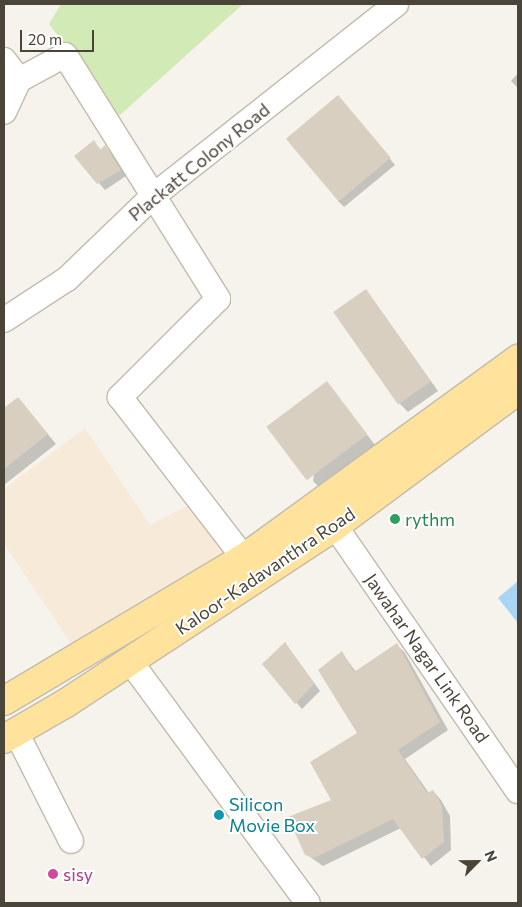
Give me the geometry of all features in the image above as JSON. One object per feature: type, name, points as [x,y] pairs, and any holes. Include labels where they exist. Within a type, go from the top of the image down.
[{"type":"main road","name":"Kaloor-Kadavanthra Road","points":[[4,702],[244,558],[518,359]]},
{"type":"main road","name":"Kaloor-Kadavanthra Road","points":[[10,735],[130,661],[335,526],[518,390]]},
{"type":"street","name":"Plackatt Colony Road","points":[[4,320],[67,279],[152,196],[396,4]]},
{"type":"street","points":[[4,112],[19,80],[65,55],[218,299],[120,397],[244,558]]},
{"type":"street","points":[[4,60],[19,80]]},
{"type":"street","name":"Jawahar Nagar Link Road","points":[[335,526],[518,791]]},
{"type":"street","points":[[130,661],[308,903]]},
{"type":"street","points":[[10,735],[72,841]]},
{"type":"shaded area","points":[[85,428],[150,525],[191,504],[227,550],[71,643],[4,544],[4,489]]},
{"type":"green space","points":[[61,4],[243,4],[119,116],[49,24]]},
{"type":"water","points":[[518,581],[518,623],[498,598]]},
{"type":"building","points":[[338,95],[391,158],[339,202],[286,139]]},
{"type":"building","points":[[94,140],[100,150],[105,145],[121,170],[97,184],[74,156]]},
{"type":"building","points":[[366,289],[431,382],[398,405],[333,312]]},
{"type":"building","points":[[327,381],[367,435],[307,480],[266,427]]},
{"type":"building","points":[[18,397],[48,434],[4,469],[4,408]]},
{"type":"building","points":[[285,642],[314,684],[295,704],[262,664]]},
{"type":"building","points":[[397,643],[440,722],[398,750],[427,793],[433,790],[442,806],[444,842],[422,859],[393,819],[314,858],[305,855],[288,817],[331,800],[310,762],[357,733],[318,670],[342,651],[354,672]]},
{"type":"place","name":"rythm","points":[[395,519]]},
{"type":"place","name":"Silicon Movie Box","points":[[219,815]]},
{"type":"place","name":"sisy","points":[[53,874]]}]
